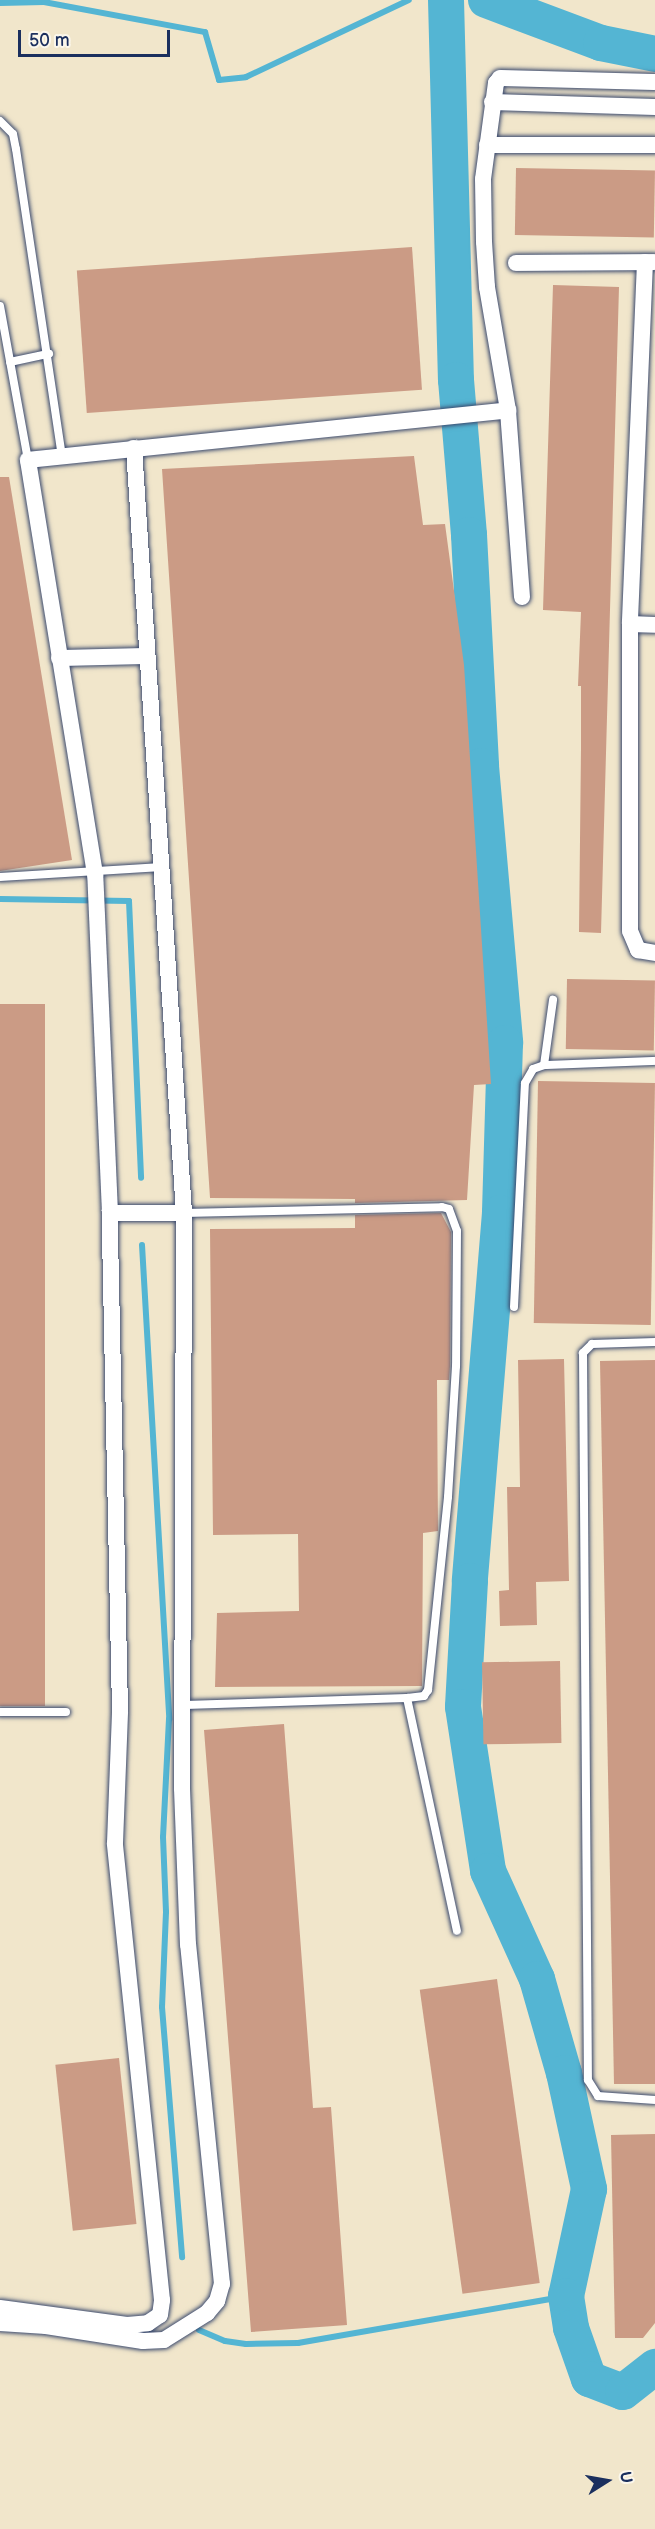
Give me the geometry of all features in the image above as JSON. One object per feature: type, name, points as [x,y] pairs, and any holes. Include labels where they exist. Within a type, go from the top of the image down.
[{"type":"street","points":[[522,597],[508,410],[486,276],[483,179],[492,102],[500,78],[655,82]]},
{"type":"street","points":[[492,102],[655,107]]},
{"type":"street","points":[[487,145],[655,145]]},
{"type":"street","points":[[516,263],[650,262],[630,624],[630,931],[638,950],[655,953]]},
{"type":"street","points":[[0,2308],[127,2325],[148,2323],[160,2315],[162,2300],[116,1843],[120,1711],[117,1213],[95,881],[28,460],[508,410]]},
{"type":"street","points":[[0,2323],[46,2326],[143,2341],[164,2340],[192,2326],[217,2301],[222,2284],[188,1945],[182,1788],[185,1705],[184,1213],[134,448]]},
{"type":"street","points":[[630,624],[655,625]]},
{"type":"street","points":[[59,658],[147,656]]},
{"type":"street","points":[[117,1213],[184,1213]]},
{"type":"lane","points":[[0,122],[13,134],[49,354],[62,455]]},
{"type":"lane","points":[[0,306],[28,460]]},
{"type":"lane","points":[[10,362],[49,354]]},
{"type":"lane","points":[[0,877],[95,881],[162,867]]},
{"type":"lane","points":[[544,1065],[553,1000]]},
{"type":"lane","points":[[514,1307],[525,1083],[533,1069],[544,1065],[655,1061]]},
{"type":"lane","points":[[184,1213],[442,1207],[453,1216],[457,1231],[456,1366],[448,1497],[429,1690],[424,1696],[407,1698],[185,1705]]},
{"type":"lane","points":[[655,1342],[592,1344],[583,1353],[588,2080],[598,2096],[655,2100]]},
{"type":"lane","points":[[407,1698],[457,1930]]},
{"type":"lane","points":[[0,1712],[66,1712]]},
{"type":"building","points":[[516,168],[655,170],[654,237],[515,235]]},
{"type":"building","points":[[412,247],[422,390],[87,413],[77,270]]},
{"type":"building","points":[[553,285],[619,287],[601,933],[579,932],[581,686],[578,686],[581,612],[543,610]]},
{"type":"building","points":[[414,456],[423,525],[445,524],[464,665],[491,1084],[474,1085],[467,1200],[355,1203],[355,1199],[210,1198],[162,469]]},
{"type":"building","points":[[0,477],[9,477],[72,860],[0,871]]},
{"type":"building","points":[[567,979],[655,981],[654,1051],[566,1049]]},
{"type":"building","points":[[0,1004],[45,1004],[45,1706],[0,1706]]},
{"type":"building","points":[[538,1081],[655,1083],[651,1325],[534,1323]]},
{"type":"building","points":[[441,1213],[451,1232],[450,1366],[449,1380],[437,1380],[438,1531],[423,1533],[422,1686],[215,1687],[217,1613],[299,1611],[298,1534],[213,1535],[210,1229],[355,1228],[355,1215]]},
{"type":"building","points":[[564,1359],[569,1581],[536,1582],[537,1625],[500,1626],[499,1591],[509,1590],[507,1487],[520,1487],[518,1360]]},
{"type":"building","points":[[655,1360],[655,2084],[614,2084],[600,1361]]},
{"type":"building","points":[[560,1661],[561,1743],[483,1744],[482,1662]]},
{"type":"building","points":[[284,1724],[313,2108],[331,2107],[347,2325],[251,2332],[204,1730]]},
{"type":"building","points":[[497,1979],[540,2283],[462,2294],[420,1990]]},
{"type":"building","points":[[119,2058],[136,2224],[73,2231],[55,2065]]},
{"type":"building","points":[[655,2134],[655,2323],[643,2338],[615,2338],[611,2135]]},
{"type":"waterway","points":[[0,3],[44,2],[205,32],[219,80],[246,77],[409,0]]},
{"type":"waterway","points":[[446,0],[456,380],[469,535],[481,766],[505,1043],[500,1213],[470,1581],[463,1707],[488,1871],[537,1979],[564,2073],[589,2189],[566,2296],[571,2328],[589,2379],[623,2392],[655,2367]]},
{"type":"waterway","points":[[486,0],[601,43],[655,54]]},
{"type":"waterway","points":[[0,899],[129,901],[141,1178]]},
{"type":"waterway","points":[[142,1245],[169,1719],[163,1837],[166,1912],[162,2007],[182,2257]]},
{"type":"waterway","points":[[199,2330],[225,2341],[246,2344],[298,2343],[566,2296]]}]
